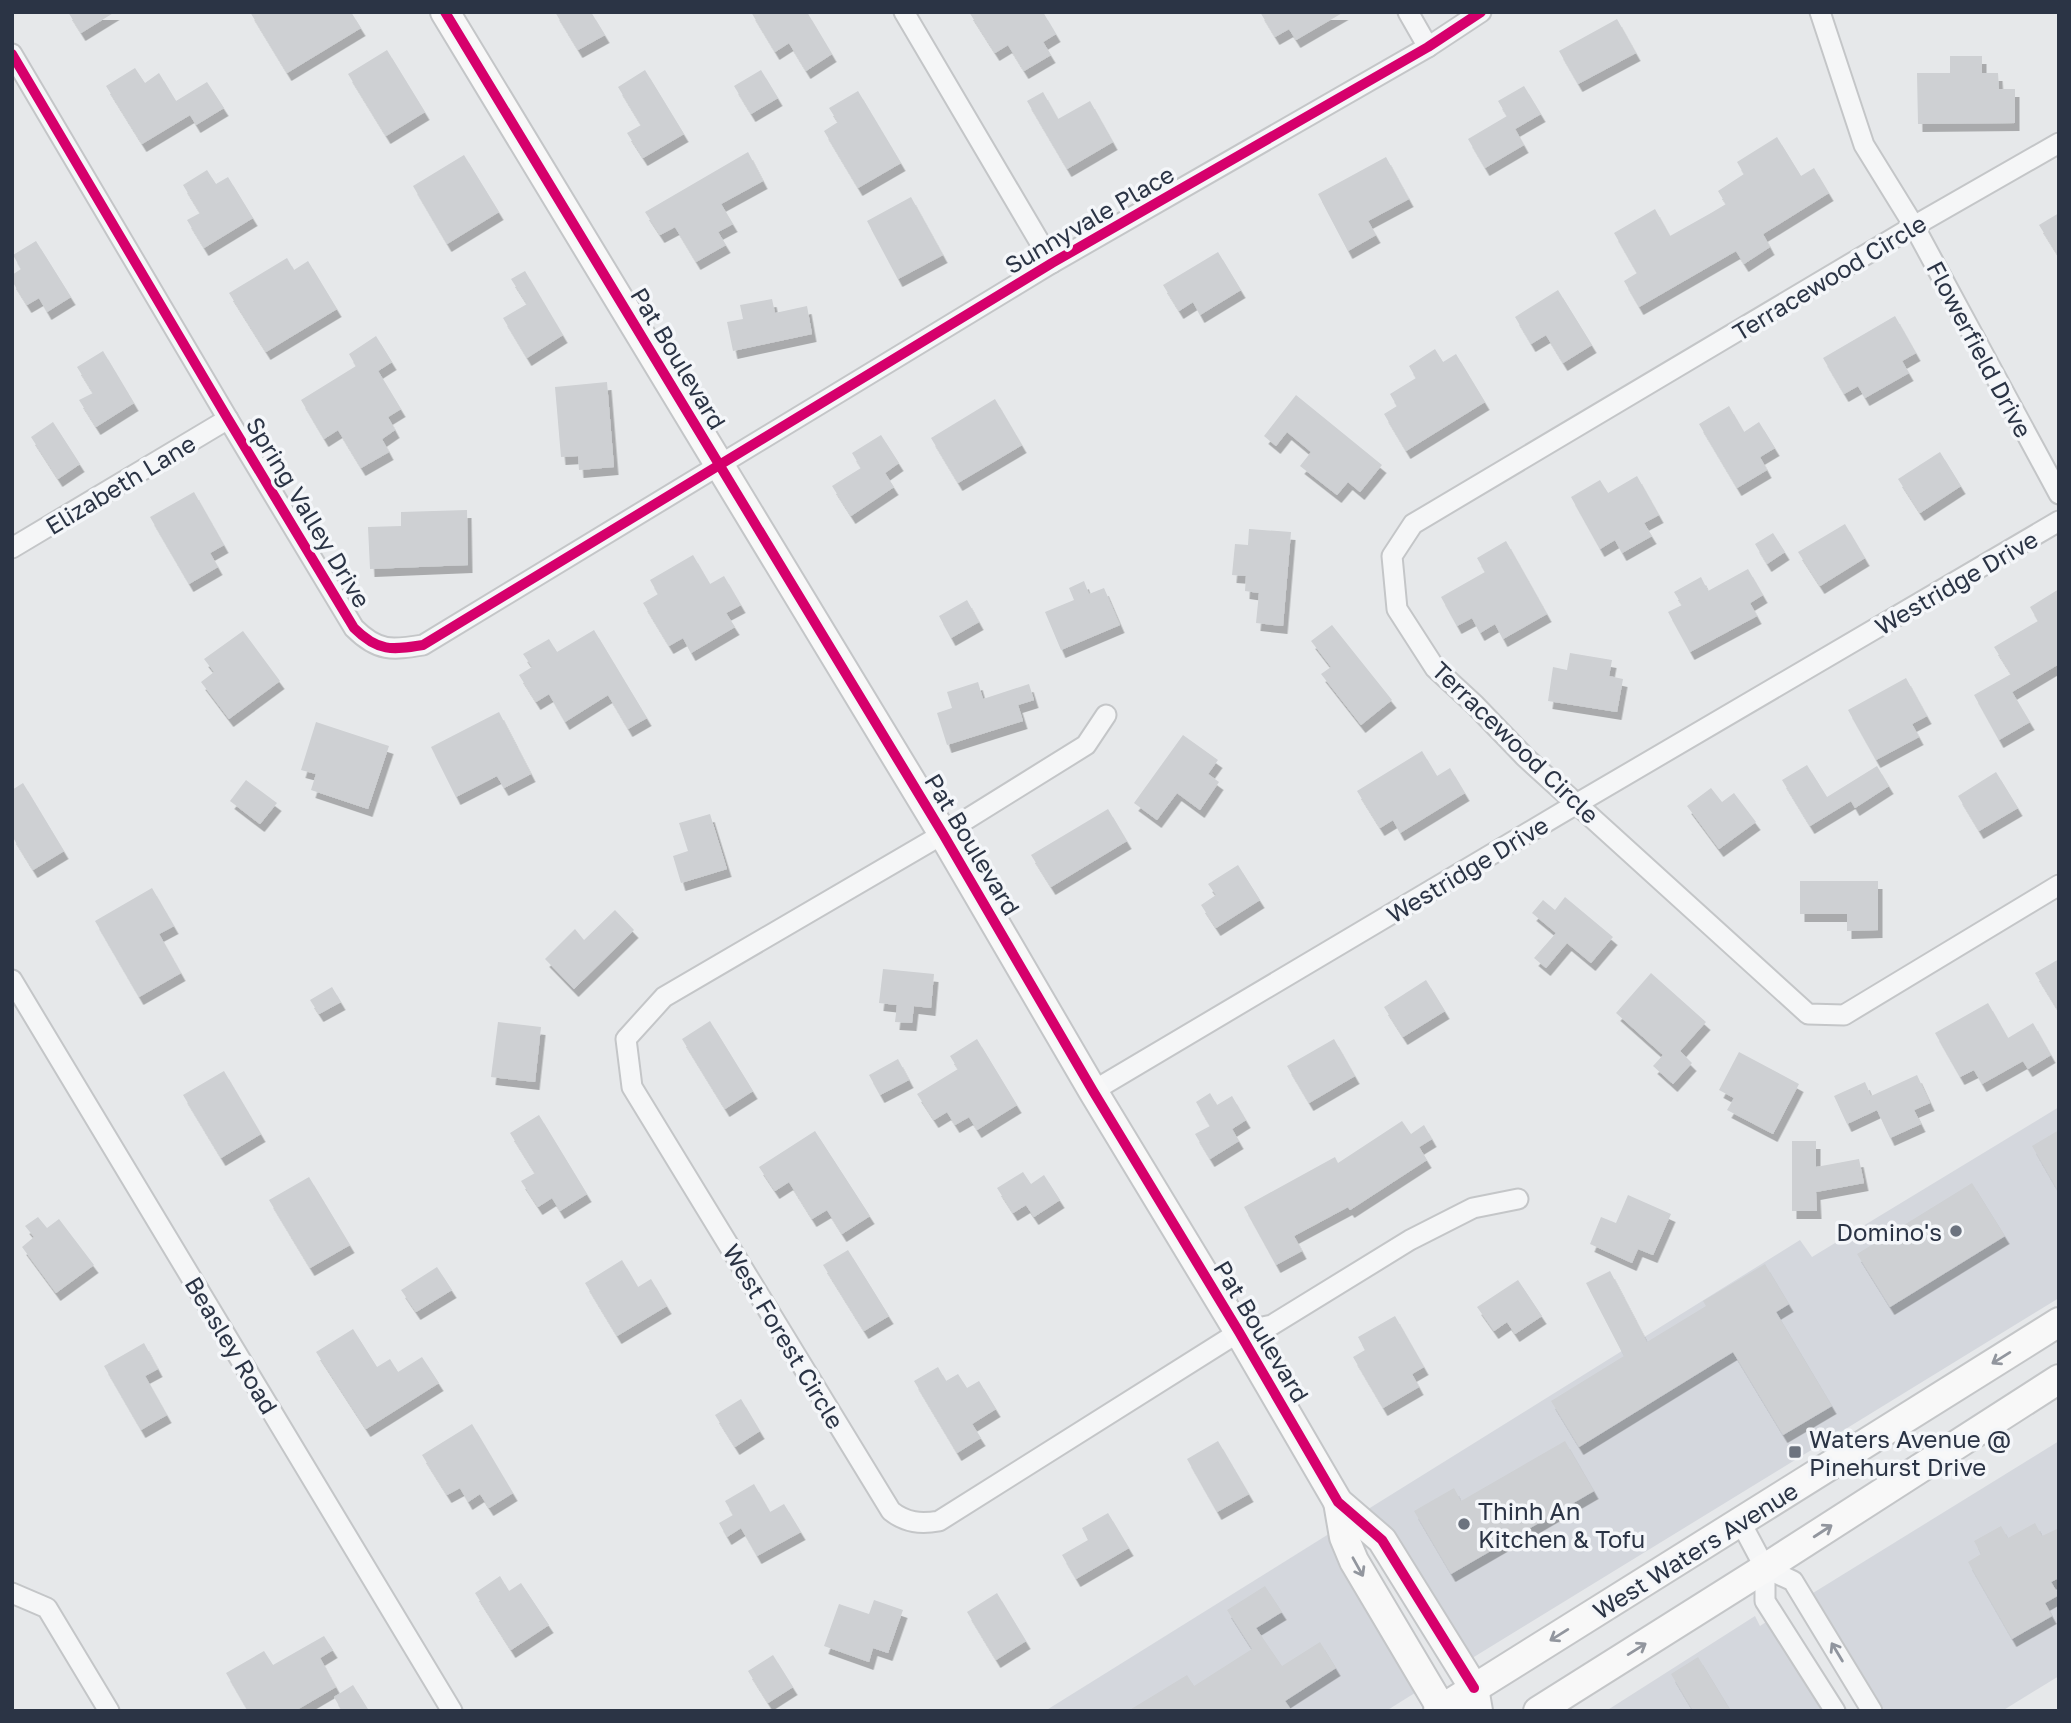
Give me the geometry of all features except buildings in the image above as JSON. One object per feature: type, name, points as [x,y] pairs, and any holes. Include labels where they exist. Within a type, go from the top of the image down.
[{"type":"street","name":"Pat Boulevard","points":[[445,12],[943,834],[1338,1502],[1382,1540],[1476,1699]]},
{"type":"street","points":[[904,12],[1052,263]]},
{"type":"street","points":[[1408,12],[1428,47]]},
{"type":"street","name":"Sunnyvale Place","points":[[719,465],[1052,263],[1428,47],[1481,12]]},
{"type":"street","name":"Flowerfield Drive","points":[[1819,12],[1864,145],[1914,226],[2059,494]]},
{"type":"street","name":"Spring Valley Drive","points":[[12,54],[228,419],[355,628],[369,642],[393,650],[423,645],[719,465]]},
{"type":"street","name":"Terracewood Circle","points":[[2059,143],[1914,226],[1413,524],[1392,556],[1397,608],[1435,668],[1525,757],[1808,1014],[1844,1015],[2059,885]]},
{"type":"street","name":"Elizabeth Lane","points":[[12,548],[228,419]]},
{"type":"street","name":"Westridge Drive","points":[[1093,1091],[2059,521]]},
{"type":"street","name":"West Forest Circle","points":[[1107,715],[1086,745],[943,834],[664,996],[626,1040],[632,1087],[885,1503],[899,1517],[920,1524],[939,1521],[1239,1332],[1272,1325],[1410,1240],[1473,1208],[1518,1199]]},
{"type":"street","name":"Beasley Road","points":[[12,980],[452,1711]]},
{"type":"street","name":"West Waters Avenue","points":[[1440,1710],[1476,1699],[1740,1521],[2059,1322]]},
{"type":"street","points":[[1538,1711],[2059,1379]]},
{"type":"street","name":"Pat Boulevard","points":[[1338,1502],[1343,1537],[1354,1561],[1440,1710]]},
{"type":"street","points":[[1740,1521],[1765,1568],[1765,1601],[1835,1711]]},
{"type":"street","points":[[1765,1568],[1793,1581],[1872,1711]]},
{"type":"street","points":[[12,1592],[47,1608],[109,1711]]},
{"type":"shaded area","points":[[2059,1107],[2059,1298],[1469,1660],[1365,1511],[1800,1240],[1812,1257]]},
{"type":"shaded area","points":[[2059,1441],[2059,1676],[2002,1711],[1885,1711],[1813,1593]]},
{"type":"shaded area","points":[[1332,1532],[1418,1691],[1386,1711],[1045,1711]]},
{"type":"shaded area","points":[[1755,1616],[1760,1626],[1766,1622],[1822,1711],[1606,1711]]},
{"type":"cycle path","points":[[445,12],[943,834],[1338,1502],[1382,1540],[1474,1688]]},
{"type":"cycle path","points":[[12,54],[354,628],[378,645],[403,648],[423,645],[1052,263],[1428,47],[1481,12]]},
{"type":"place","name":"Domino's","points":[[1956,1231]]},
{"type":"place","name":"Waters Avenue @ Pinehurst Drive","points":[[1795,1452]]},
{"type":"place","name":"Thinh An Kitchen & Tofu","points":[[1464,1524]]}]
